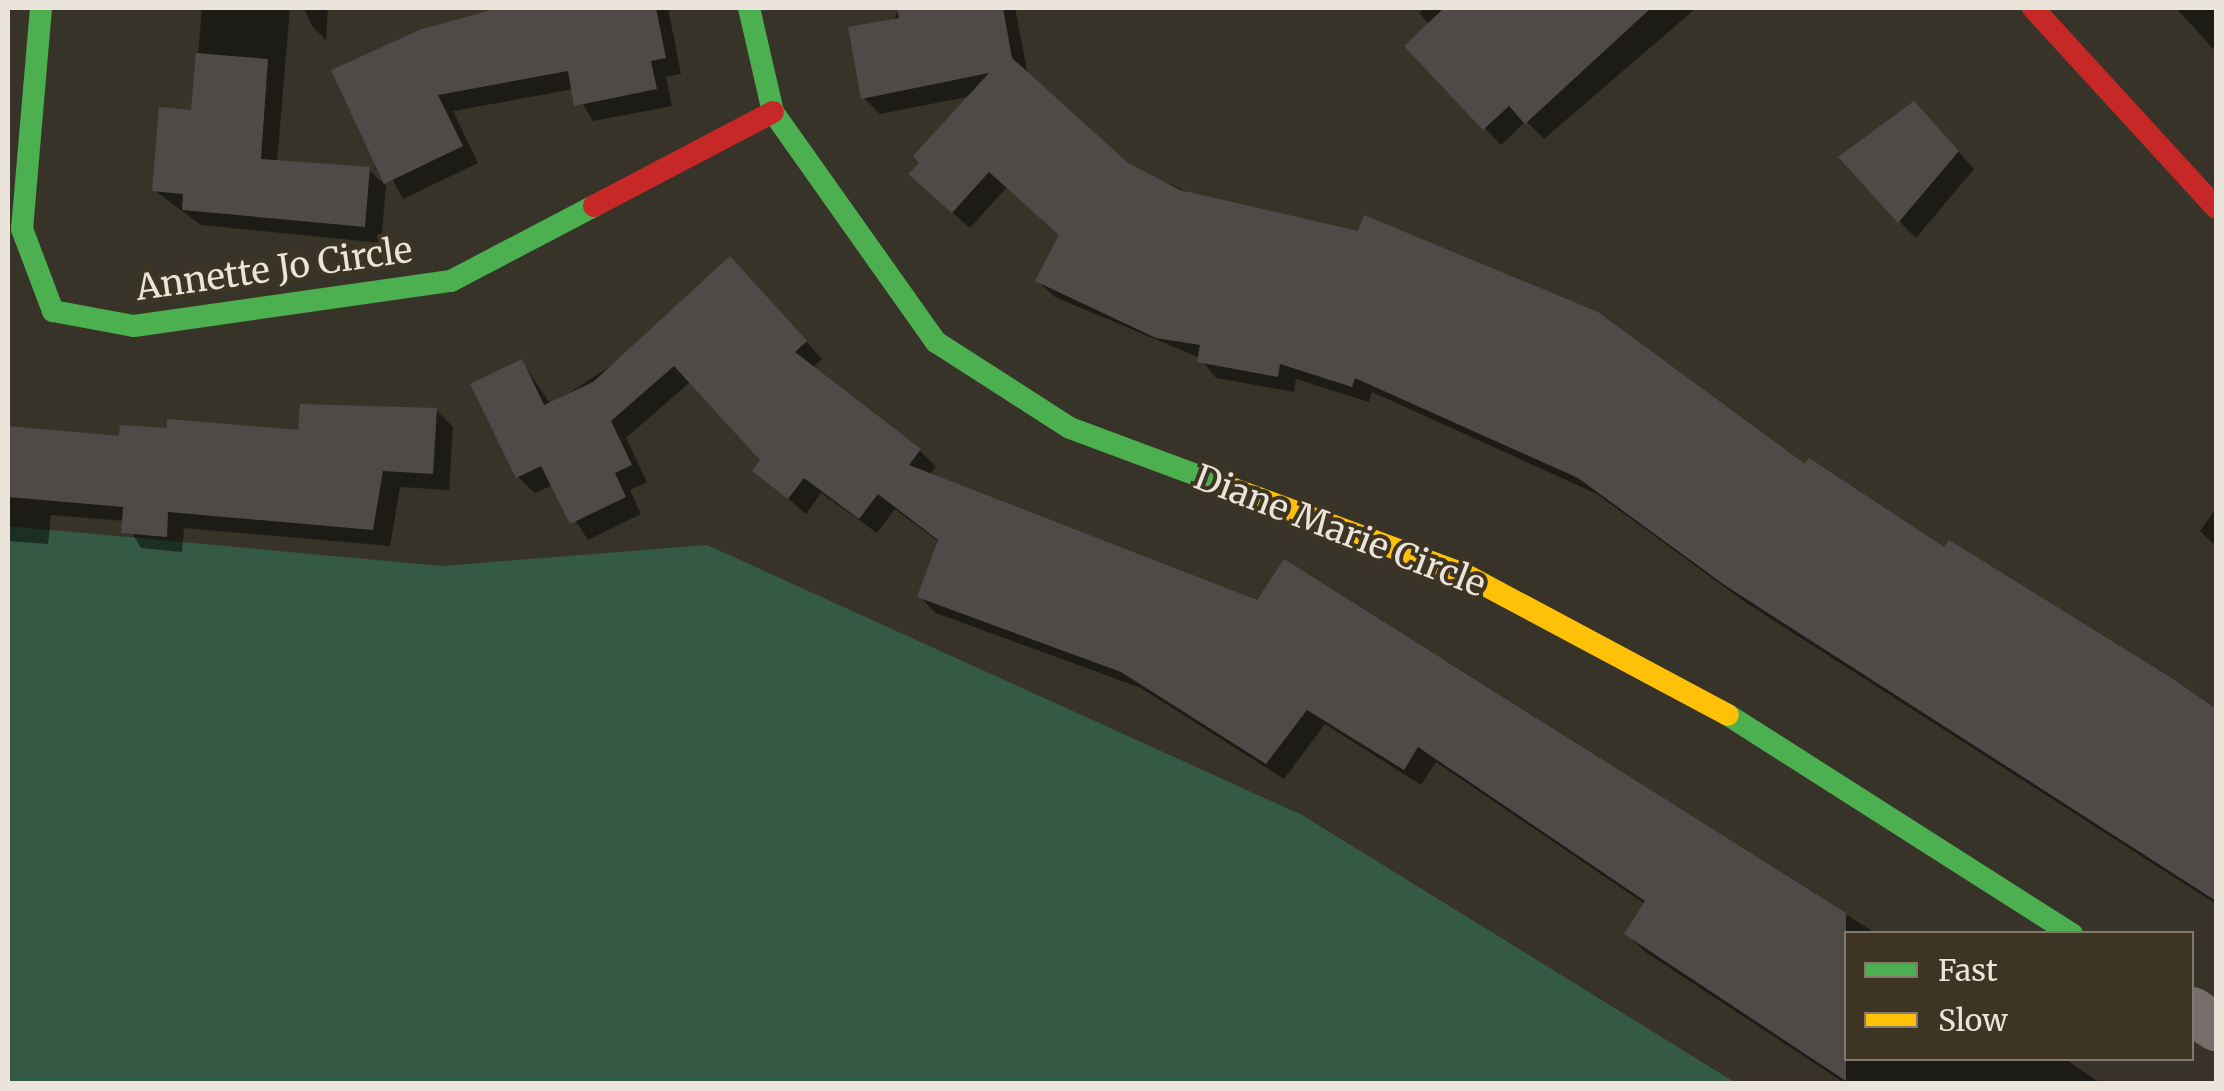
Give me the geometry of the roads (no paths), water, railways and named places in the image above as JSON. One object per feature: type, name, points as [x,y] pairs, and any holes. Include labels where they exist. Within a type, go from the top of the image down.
[{"type":"street","name":"Annette Jo Circle","points":[[41,8],[22,228],[53,311],[134,326],[451,281],[773,112]]},
{"type":"street","name":"Diane Marie Circle","points":[[749,8],[773,112],[936,342],[1070,428],[1464,574],[1778,742],[2067,931]]},
{"type":"street","points":[[2033,8],[2216,208]]},
{"type":"street","points":[[2194,1012],[2216,1028]]}]
